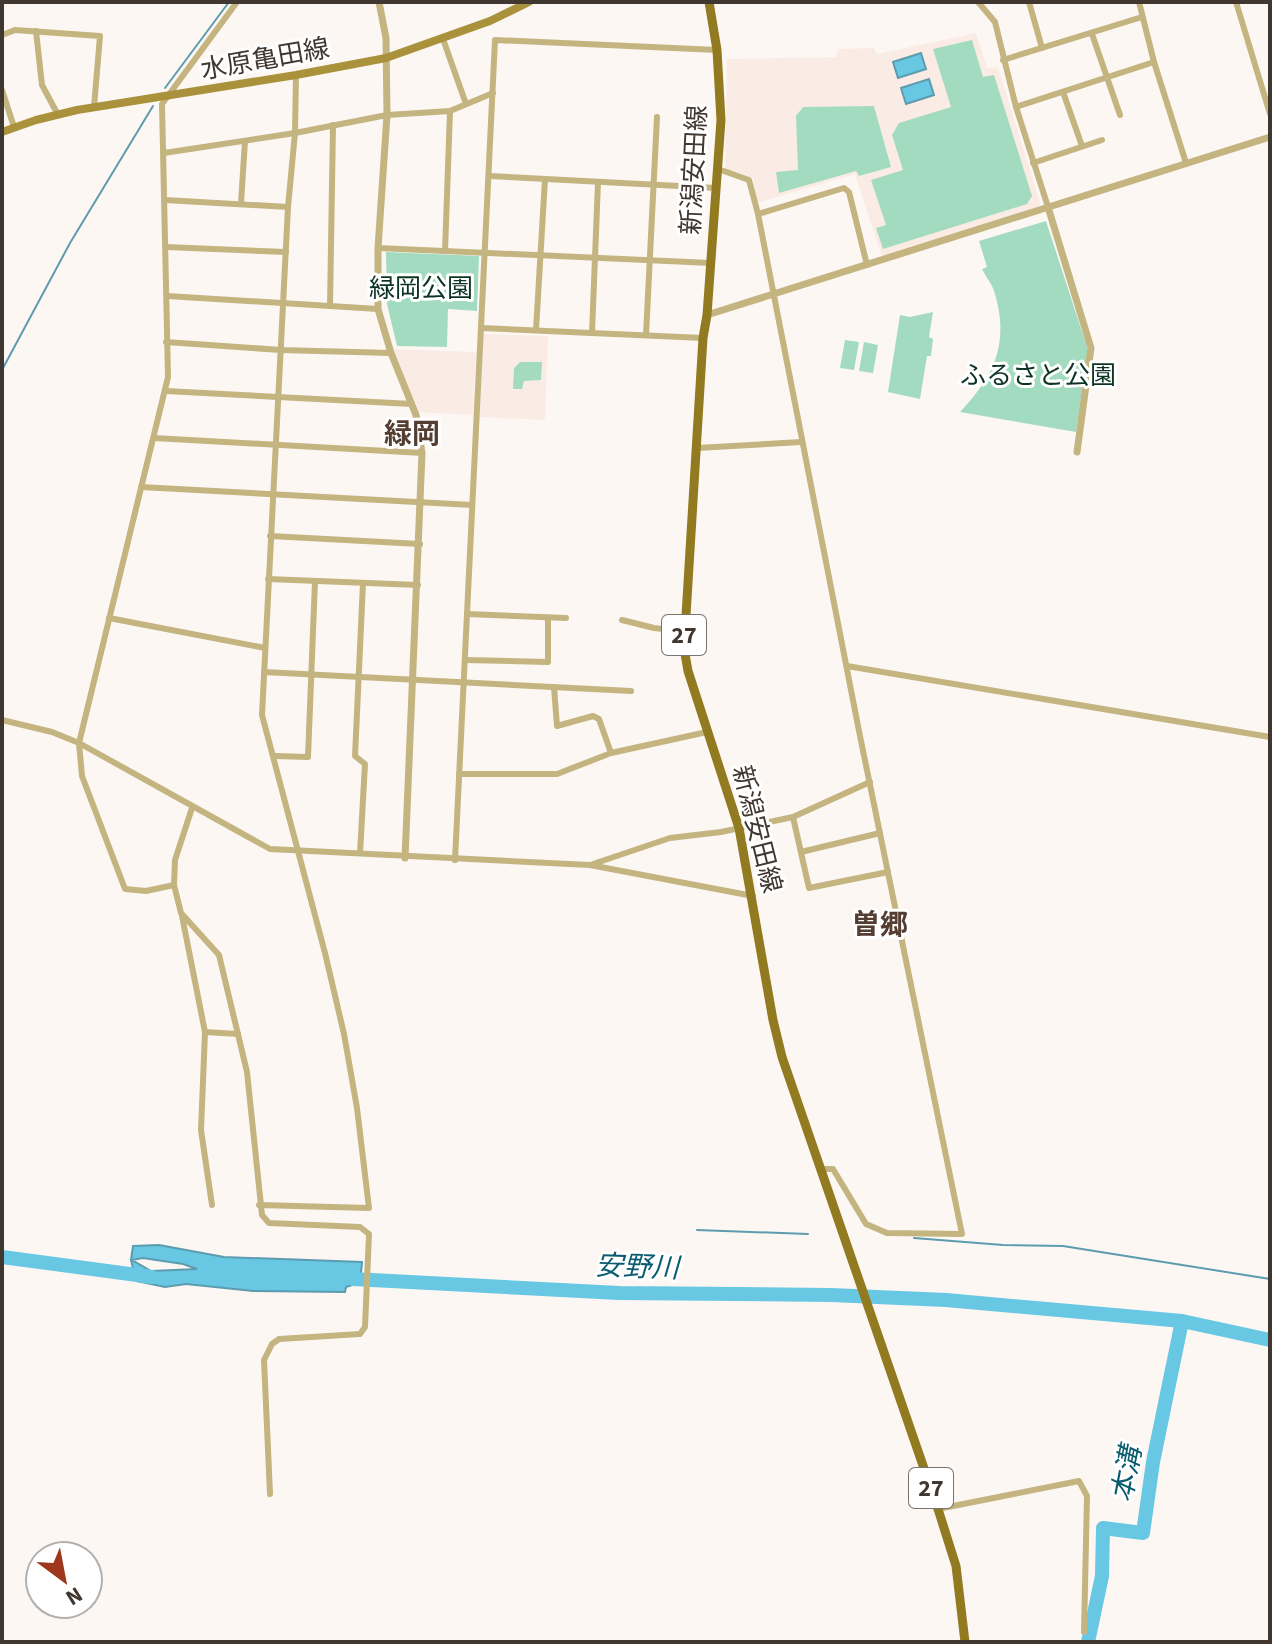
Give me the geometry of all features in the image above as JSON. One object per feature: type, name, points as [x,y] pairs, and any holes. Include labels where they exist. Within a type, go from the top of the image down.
[{"type":"main road","name":"水原亀田線","points":[[2,132],[57,113],[386,58],[490,21],[529,2]]},
{"type":"main road","name":"新潟安田線","points":[[709,2],[717,50],[721,120],[684,631],[688,671],[739,828],[776,1032],[956,1566],[965,1642]]},
{"type":"street","points":[[174,885],[146,891],[125,889],[82,776],[79,743],[168,377],[162,104],[237,2]]},
{"type":"street","points":[[379,2],[386,38],[387,115],[378,248],[378,309],[391,353],[412,404],[422,453],[405,858]]},
{"type":"street","points":[[978,2],[995,22],[1016,107],[1091,348],[1077,452]]},
{"type":"street","points":[[1029,2],[1042,48]]},
{"type":"street","points":[[1139,2],[1154,62],[1186,163]]},
{"type":"street","points":[[1236,2],[1270,114]]},
{"type":"street","points":[[1003,60],[1142,17]]},
{"type":"street","points":[[2,35],[15,30],[100,36],[94,107]]},
{"type":"street","points":[[36,31],[42,85],[57,113]]},
{"type":"street","points":[[1092,34],[1120,115]]},
{"type":"street","points":[[443,39],[466,104]]},
{"type":"street","points":[[455,860],[495,40],[717,50]]},
{"type":"street","points":[[1016,107],[1154,62]]},
{"type":"street","points":[[259,1205],[369,1208],[344,1034],[262,715],[296,75]]},
{"type":"street","points":[[2,90],[14,127]]},
{"type":"street","points":[[1063,92],[1082,146]]},
{"type":"street","points":[[164,153],[387,115],[450,111],[493,93]]},
{"type":"street","points":[[445,251],[450,111]]},
{"type":"street","points":[[646,335],[657,117]]},
{"type":"street","points":[[330,306],[333,125]]},
{"type":"street","points":[[707,315],[1270,137]]},
{"type":"street","points":[[1033,163],[1102,140]]},
{"type":"street","points":[[241,203],[245,141]]},
{"type":"street","points":[[718,169],[749,180],[758,214],[801,442],[962,1234],[887,1233],[875,1230],[866,1224],[833,1169],[821,1169]]},
{"type":"street","points":[[489,176],[717,188]]},
{"type":"street","points":[[536,330],[545,179]]},
{"type":"street","points":[[592,333],[598,182]]},
{"type":"street","points":[[758,214],[844,188],[849,192],[867,265]]},
{"type":"street","points":[[165,200],[288,207]]},
{"type":"street","points":[[166,247],[286,252]]},
{"type":"street","points":[[378,248],[711,263]]},
{"type":"street","points":[[167,296],[378,309]]},
{"type":"street","points":[[481,328],[703,338]]},
{"type":"street","points":[[166,342],[391,353]]},
{"type":"street","points":[[166,391],[412,404]]},
{"type":"street","points":[[154,438],[422,453]]},
{"type":"street","points":[[697,448],[801,442]]},
{"type":"street","points":[[141,487],[472,505]]},
{"type":"street","points":[[270,536],[420,544]]},
{"type":"street","points":[[268,579],[418,585]]},
{"type":"street","points":[[275,756],[308,757],[315,581]]},
{"type":"street","points":[[360,853],[365,764],[355,756],[363,583]]},
{"type":"street","points":[[467,614],[566,618]]},
{"type":"street","points":[[109,618],[265,648]]},
{"type":"street","points":[[465,660],[548,662],[548,619]]},
{"type":"street","points":[[622,620],[684,631]]},
{"type":"street","points":[[847,666],[1270,737]]},
{"type":"street","points":[[264,672],[631,691]]},
{"type":"street","points":[[554,687],[557,726],[593,716],[599,719],[611,753]]},
{"type":"street","points":[[2,720],[52,732],[79,743],[270,849],[590,865],[753,896]]},
{"type":"street","points":[[459,774],[557,774],[611,753],[707,732]]},
{"type":"street","points":[[590,865],[670,838],[793,817],[870,782]]},
{"type":"street","points":[[192,808],[175,860],[174,885],[205,1032],[201,1130],[212,1205]]},
{"type":"street","points":[[793,817],[809,888],[888,872]]},
{"type":"street","points":[[801,852],[880,833]]},
{"type":"street","points":[[181,913],[219,955],[247,1072],[262,1215],[269,1223],[360,1227],[369,1234],[365,1327],[360,1334],[279,1339],[267,1352],[264,1360],[270,1494]]},
{"type":"street","points":[[205,1032],[238,1034]]},
{"type":"street","points":[[938,1509],[1079,1481],[1087,1496],[1084,1632]]},
{"type":"shaded area","points":[[976,33],[987,68],[998,67],[1040,202],[1038,207],[882,257],[855,174],[757,203],[753,178],[725,169],[727,59],[836,57],[839,49],[874,48],[877,54]]},
{"type":"shaded area","points":[[483,334],[548,336],[545,420],[480,417]]},
{"type":"shaded area","points":[[393,349],[476,352],[473,415],[416,412]]},
{"type":"green space","points":[[972,40],[983,77],[994,75],[1032,196],[1027,204],[883,249],[876,228],[886,225],[871,180],[903,170],[892,135],[899,123],[951,107],[933,49]]},
{"type":"green space","points":[[874,106],[891,167],[859,176],[856,171],[779,193],[776,172],[798,170],[796,116],[803,107]]},
{"type":"green space","name":"ふるさと公園","points":[[1046,221],[1088,350],[1076,432],[960,412],[990,371],[1000,342],[999,309],[993,288],[982,269],[987,267],[979,241]]},
{"type":"green space","name":"緑岡公園","points":[[386,252],[479,256],[477,311],[448,309],[447,347],[397,346],[387,304]]},
{"type":"green space","points":[[933,312],[929,337],[933,339],[931,356],[927,356],[920,399],[888,392],[900,315],[910,317]]},
{"type":"green space","points":[[845,340],[859,342],[854,370],[840,368]]},
{"type":"green space","points":[[864,342],[878,345],[873,373],[859,371]]},
{"type":"green space","points":[[520,362],[542,362],[541,380],[524,381],[522,389],[513,389],[514,368]]},
{"type":"water","points":[[921,53],[926,69],[898,78],[893,62]]},
{"type":"water","points":[[929,79],[934,95],[906,104],[901,88]]},
{"type":"water","points":[[159,1245],[224,1257],[362,1262],[359,1279],[346,1287],[345,1292],[253,1291],[186,1284],[165,1287],[136,1281],[131,1260],[133,1246]],"holes":[[[143,1258],[197,1269],[151,1271],[132,1260]]]},
{"type":"waterway","points":[[165,88],[229,2]]},
{"type":"waterway","points":[[2,370],[70,243],[153,106]]},
{"type":"waterway","points":[[697,1230],[808,1234]]},
{"type":"waterway","points":[[914,1238],[1063,1246],[1270,1279]]},
{"type":"waterway","name":"安野川","points":[[2,1257],[152,1277]]},
{"type":"waterway","name":"安野川","points":[[353,1279],[619,1293],[831,1295],[946,1300],[1182,1321],[1270,1340]]},
{"type":"waterway","name":"本溝","points":[[1088,1642],[1102,1576],[1103,1528],[1143,1533],[1153,1462],[1182,1321]]},
{"type":"district","name":"緑岡","points":[[412,434]]},
{"type":"district","name":"曽郷","points":[[880,925]]}]
